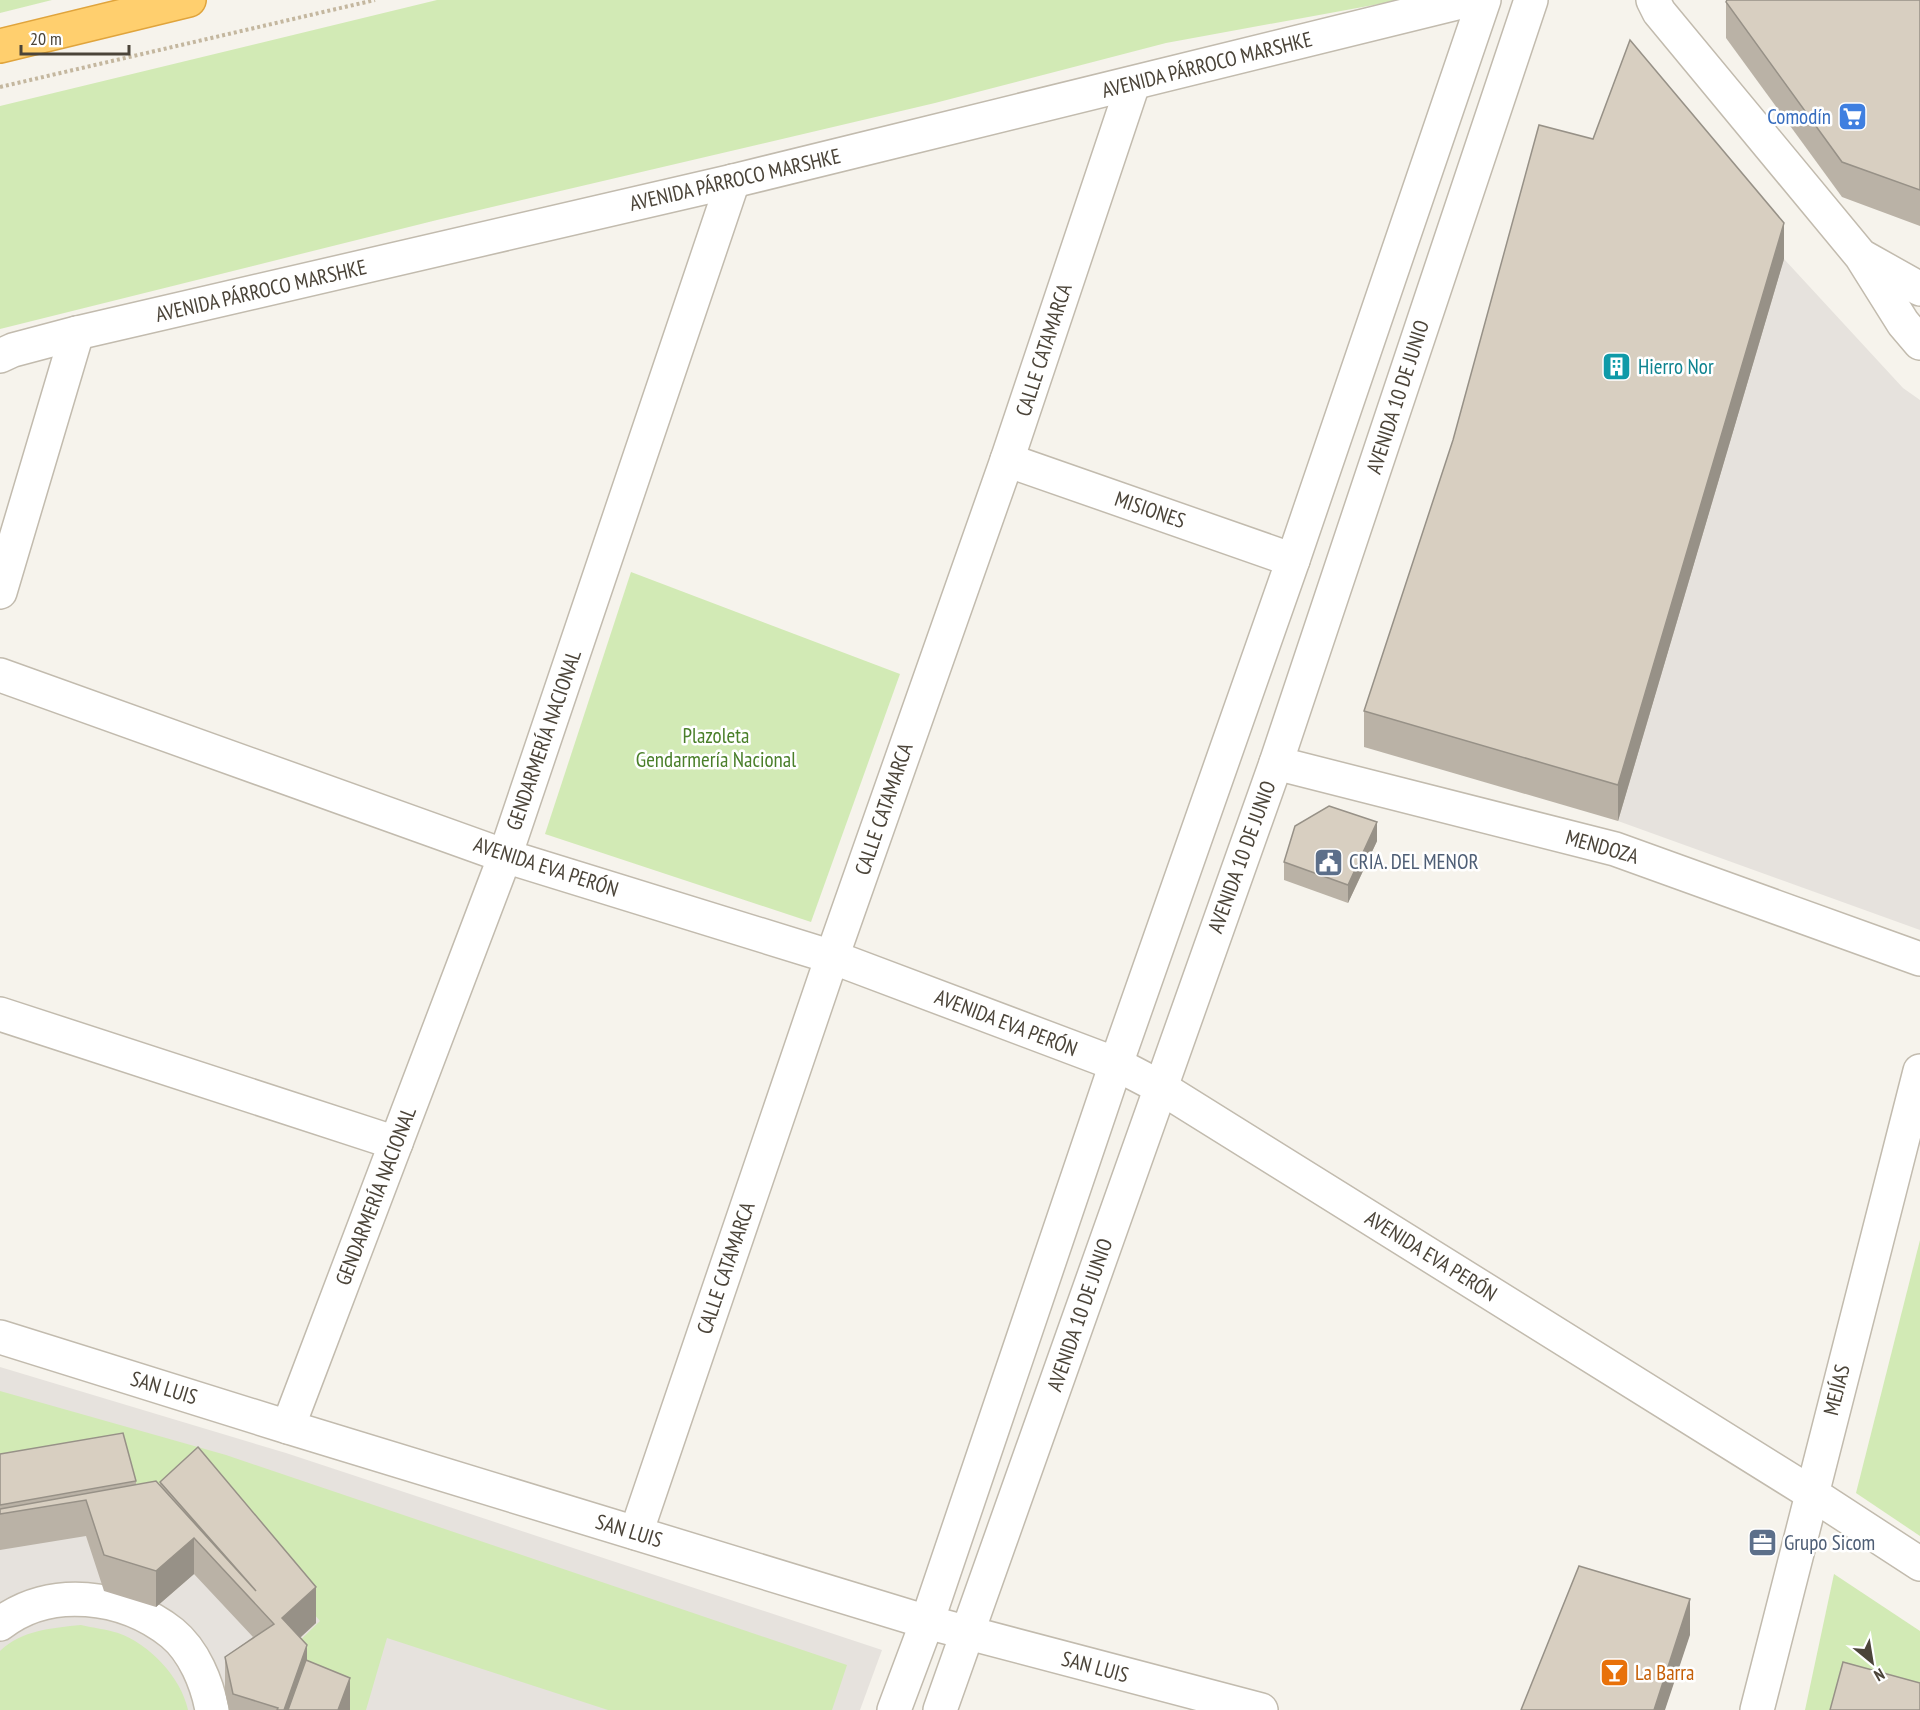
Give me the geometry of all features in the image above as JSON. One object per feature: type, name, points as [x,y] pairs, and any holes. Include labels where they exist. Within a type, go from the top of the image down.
[{"type":"highway","points":[[0,46],[189,0]]},
{"type":"street","name":"AVENIDA PÁRROCO MARSHKE","points":[[0,356],[13,350],[77,333],[733,181],[1469,0]]},
{"type":"street","points":[[894,1710],[927,1622],[1116,1064],[1293,560],[1484,0]]},
{"type":"street","name":"AVENIDA 10 DE JUNIO","points":[[940,1710],[1276,763],[1531,0]]},
{"type":"street","points":[[1649,4],[1861,256],[1904,323],[1920,343]]},
{"type":"street","name":"CALLE CATAMARCA","points":[[636,1533],[832,957],[1007,460],[1133,84]]},
{"type":"street","name":"GENDARMERÍA NACIONAL","points":[[288,1427],[505,856],[733,181]]},
{"type":"street","points":[[1861,256],[1920,290]]},
{"type":"street","points":[[0,592],[77,333]]},
{"type":"street","name":"MISIONES","points":[[1007,460],[1293,560]]},
{"type":"street","name":"AVENIDA EVA PERÓN","points":[[0,675],[505,856],[832,957],[1116,1064],[1160,1087],[1811,1493],[1920,1564]]},
{"type":"street","name":"MENDOZA","points":[[1276,763],[1615,849],[1920,959]]},
{"type":"street","points":[[0,1014],[396,1143]]},
{"type":"street","name":"MEJÍAS","points":[[1756,1710],[1920,1071]]},
{"type":"street","name":"SAN LUIS","points":[[0,1337],[927,1622],[1262,1710]]},
{"type":"street","points":[[0,1624],[14,1613],[47,1602],[78,1598],[115,1605],[145,1617],[173,1634],[193,1658],[209,1693],[212,1710]]},
{"type":"path","points":[[0,87],[375,0]]},
{"type":"shaded area","points":[[1784,259],[1903,388],[1920,400],[1920,930],[1618,821]]},
{"type":"shaded area","points":[[0,1367],[286,1453],[882,1650],[860,1710],[0,1710]]},
{"type":"green space","points":[[0,0],[52,0],[0,13]]},
{"type":"green space","points":[[437,0],[1401,0],[1166,43],[935,103],[437,220],[0,329],[0,106]]},
{"type":"green space","name":"Plazoleta Gendarmería Nacional","points":[[631,572],[900,674],[811,922],[545,834]]},
{"type":"green space","points":[[1920,1240],[1920,1536],[1856,1493]]},
{"type":"green space","points":[[0,1391],[226,1455],[847,1665],[832,1710],[608,1710],[387,1638],[366,1710],[346,1710],[285,1655],[320,1621],[229,1515],[157,1514],[0,1483]]},
{"type":"green space","points":[[1834,1574],[1920,1631],[1920,1710],[1805,1710]]},
{"type":"green space","points":[[81,1625],[118,1633],[152,1653],[171,1674],[188,1710],[0,1710],[0,1651],[28,1634]]},
{"type":"building","name":"Comodín","points":[[1727,0],[1920,0],[1920,190],[1842,162],[1726,2]]},
{"type":"building","name":"Hierro Nor","points":[[1630,40],[1784,223],[1618,785],[1364,711],[1453,440],[1539,125],[1593,139]]},
{"type":"building","name":"CRIA. DEL MENOR","points":[[1329,806],[1377,822],[1348,885],[1284,862],[1295,826]]},
{"type":"building","points":[[123,1433],[136,1481],[0,1505],[0,1454]]},
{"type":"building","points":[[198,1447],[316,1587],[282,1618],[307,1645],[284,1710],[277,1710],[278,1708],[233,1694],[225,1657],[274,1624],[194,1538],[156,1571],[104,1555],[86,1500],[0,1514],[0,1509],[156,1481],[256,1591],[160,1482]]},
{"type":"building","name":"La Barra","points":[[1579,1566],[1690,1599],[1654,1710],[1521,1710]]},
{"type":"building","points":[[306,1660],[350,1678],[338,1710],[288,1710]]},
{"type":"building","points":[[1843,1662],[1920,1683],[1920,1710],[1830,1710]]},
{"type":"place","name":"Comodín","points":[[1852,117]]},
{"type":"place","name":"Hierro Nor","points":[[1617,367]]},
{"type":"place","name":"CRIA. DEL MENOR","points":[[1328,862]]},
{"type":"place","name":"Grupo Sicom","points":[[1763,1543]]},
{"type":"place","name":"La Barra","points":[[1614,1673]]}]
